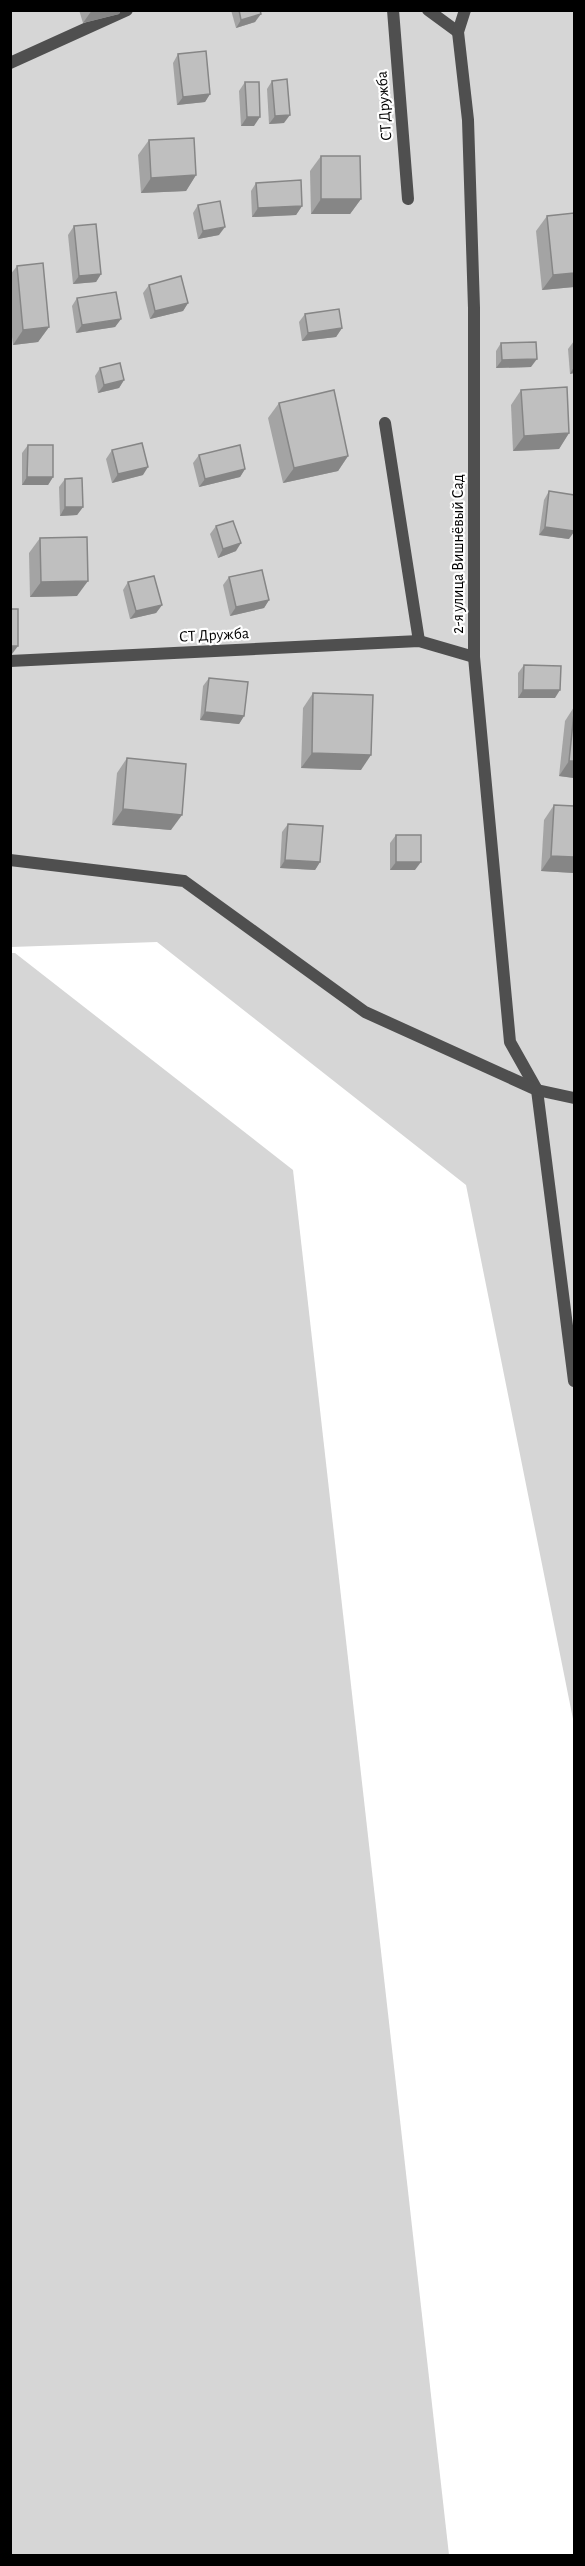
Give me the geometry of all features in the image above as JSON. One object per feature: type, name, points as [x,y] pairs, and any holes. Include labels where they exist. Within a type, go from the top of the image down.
[{"type":"street","points":[[10,63],[127,10]]},
{"type":"street","name":"СТ Дружба","points":[[393,10],[408,199]]},
{"type":"street","points":[[428,10],[458,32]]},
{"type":"street","name":"2-я улица Вишнёвый Сад","points":[[465,10],[458,32],[468,120],[474,308],[474,657],[510,1042],[537,1090]]},
{"type":"street","points":[[385,423],[419,641]]},
{"type":"street","name":"СТ Дружба","points":[[10,661],[419,641],[474,657]]},
{"type":"street","points":[[10,860],[184,881],[365,1012],[537,1090],[574,1098]]},
{"type":"street","points":[[537,1090],[574,1381]]},
{"type":"shaded area","points":[[10,11],[574,11],[574,1724],[466,1185],[157,942],[11,947]]},
{"type":"shaded area","points":[[11,953],[15,953],[293,1170],[449,2555],[11,2555]]},
{"type":"building","points":[[239,10],[260,10],[261,14],[241,20]]},
{"type":"building","points":[[206,51],[210,94],[183,97],[178,54]]},
{"type":"building","points":[[287,79],[290,115],[275,116],[272,81]]},
{"type":"building","points":[[245,82],[259,82],[260,117],[247,117]]},
{"type":"building","points":[[194,138],[196,175],[151,178],[149,140]]},
{"type":"building","points":[[321,156],[360,156],[361,199],[321,199]]},
{"type":"building","points":[[301,180],[302,206],[258,208],[256,183]]},
{"type":"building","points":[[220,201],[225,227],[203,231],[198,205]]},
{"type":"building","points":[[574,213],[574,273],[553,275],[547,216]]},
{"type":"building","points":[[96,224],[101,274],[79,276],[74,226]]},
{"type":"building","points":[[43,263],[49,327],[23,330],[17,266]]},
{"type":"building","points":[[181,276],[188,303],[155,311],[149,285]]},
{"type":"building","points":[[116,292],[121,319],[82,325],[77,298]]},
{"type":"building","points":[[339,309],[342,328],[308,333],[305,314]]},
{"type":"building","points":[[536,342],[537,359],[502,360],[501,343]]},
{"type":"building","points":[[120,363],[124,380],[104,385],[100,368]]},
{"type":"building","points":[[567,387],[569,433],[524,436],[521,390]]},
{"type":"building","points":[[334,390],[348,456],[294,468],[279,403]]},
{"type":"building","points":[[142,443],[148,467],[118,474],[112,450]]},
{"type":"building","points":[[28,445],[53,445],[53,477],[27,477]]},
{"type":"building","points":[[240,445],[245,469],[205,479],[199,455]]},
{"type":"building","points":[[82,478],[83,507],[65,507],[65,479]]},
{"type":"building","points":[[549,491],[574,495],[574,531],[545,527]]},
{"type":"building","points":[[233,521],[241,543],[223,549],[216,526]]},
{"type":"building","points":[[87,537],[88,581],[41,582],[40,538]]},
{"type":"building","points":[[262,570],[269,600],[236,607],[229,577]]},
{"type":"building","points":[[154,576],[162,605],[136,611],[128,582]]},
{"type":"building","points":[[10,609],[18,609],[18,646],[10,646]]},
{"type":"building","points":[[524,665],[561,666],[560,690],[523,690]]},
{"type":"building","points":[[209,678],[248,682],[244,716],[205,712]]},
{"type":"building","points":[[313,693],[373,695],[371,755],[312,753]]},
{"type":"building","points":[[574,713],[574,761],[569,761]]},
{"type":"building","points":[[127,758],[186,764],[182,815],[123,809]]},
{"type":"building","points":[[554,805],[574,806],[574,857],[551,856]]},
{"type":"building","points":[[288,824],[323,826],[320,862],[285,860]]},
{"type":"building","points":[[396,835],[421,835],[421,862],[396,862]]}]
